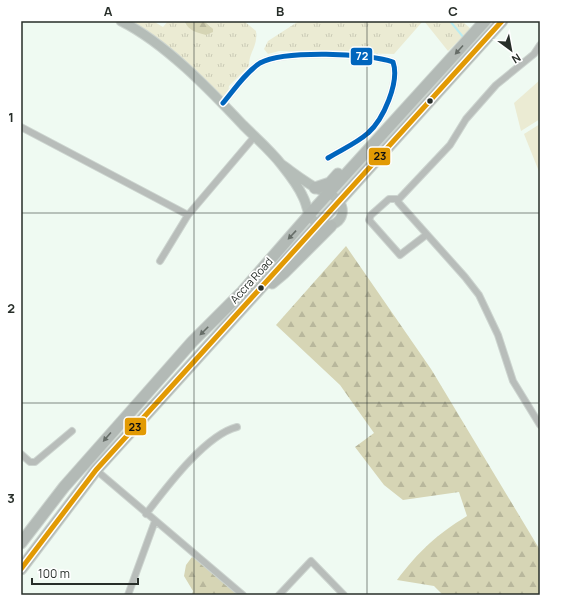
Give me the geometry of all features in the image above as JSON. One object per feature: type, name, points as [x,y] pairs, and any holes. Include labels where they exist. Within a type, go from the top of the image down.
[{"type":"highway","name":"Accra Road","points":[[21,543],[64,487],[107,437],[192,342],[242,292],[309,215],[485,21]]},
{"type":"highway","name":"Accra Road","points":[[21,569],[96,470],[502,21]]},
{"type":"highway","points":[[316,188],[330,182],[370,141],[383,134]]},
{"type":"highway","points":[[247,303],[284,273],[331,226]]},
{"type":"street","points":[[121,21],[158,45],[223,103],[281,164],[303,196],[309,215],[318,224],[331,226],[337,222],[342,215],[343,210],[339,201],[316,188],[281,164]]},
{"type":"street","points":[[426,235],[400,255],[369,220],[370,215],[389,199],[399,199],[450,145],[466,119],[496,85],[534,54],[540,45]]},
{"type":"street","points":[[223,103],[247,74],[260,64],[270,59],[316,55],[372,58],[393,62],[396,70],[393,87],[378,120],[368,133],[328,158]]},
{"type":"street","points":[[21,127],[188,216]]},
{"type":"street","points":[[160,261],[188,216],[255,136]]},
{"type":"street","points":[[399,199],[398,202],[465,277],[479,295],[498,335],[513,381],[540,425]]},
{"type":"street","points":[[146,514],[197,454],[227,429],[237,427]]},
{"type":"street","points":[[21,454],[30,462],[35,462],[72,431]]},
{"type":"street","points":[[96,470],[243,595]]},
{"type":"street","points":[[128,595],[155,521]]},
{"type":"street","points":[[279,595],[311,561],[344,595]]},
{"type":"green space","points":[[128,21],[153,21],[163,27],[168,21],[184,21],[186,25],[211,27],[204,21],[244,21],[256,31],[256,41],[250,56],[249,66],[229,86],[228,94],[223,99],[202,76],[167,46]]},
{"type":"green space","points":[[184,21],[204,21],[213,29],[213,32],[206,35],[196,32],[188,27]]},
{"type":"green space","points":[[299,21],[423,21],[394,54],[279,51],[268,54],[264,49],[268,41]]},
{"type":"green space","points":[[424,21],[462,21],[471,29],[448,51]]},
{"type":"green space","points":[[540,80],[540,119],[521,131],[514,103]]},
{"type":"green space","points":[[540,124],[540,174],[524,134]]},
{"type":"green space","points":[[346,246],[431,369],[540,550],[540,595],[443,595],[434,586],[397,580],[420,552],[446,530],[467,516],[459,492],[403,500],[384,485],[355,447],[374,433],[340,385],[276,325]]},
{"type":"green space","points":[[192,557],[198,560],[240,595],[192,595],[193,591],[184,576],[186,565]]},
{"type":"waterway","points":[[450,21],[464,38]]},
{"type":"transit line","name":"23","points":[[21,569],[96,470],[502,21]]},
{"type":"transit line","name":"72","points":[[223,103],[249,72],[260,63],[272,59],[287,56],[326,54],[365,57],[393,62],[395,70],[392,90],[389,100],[374,127],[364,137],[328,158]]}]
